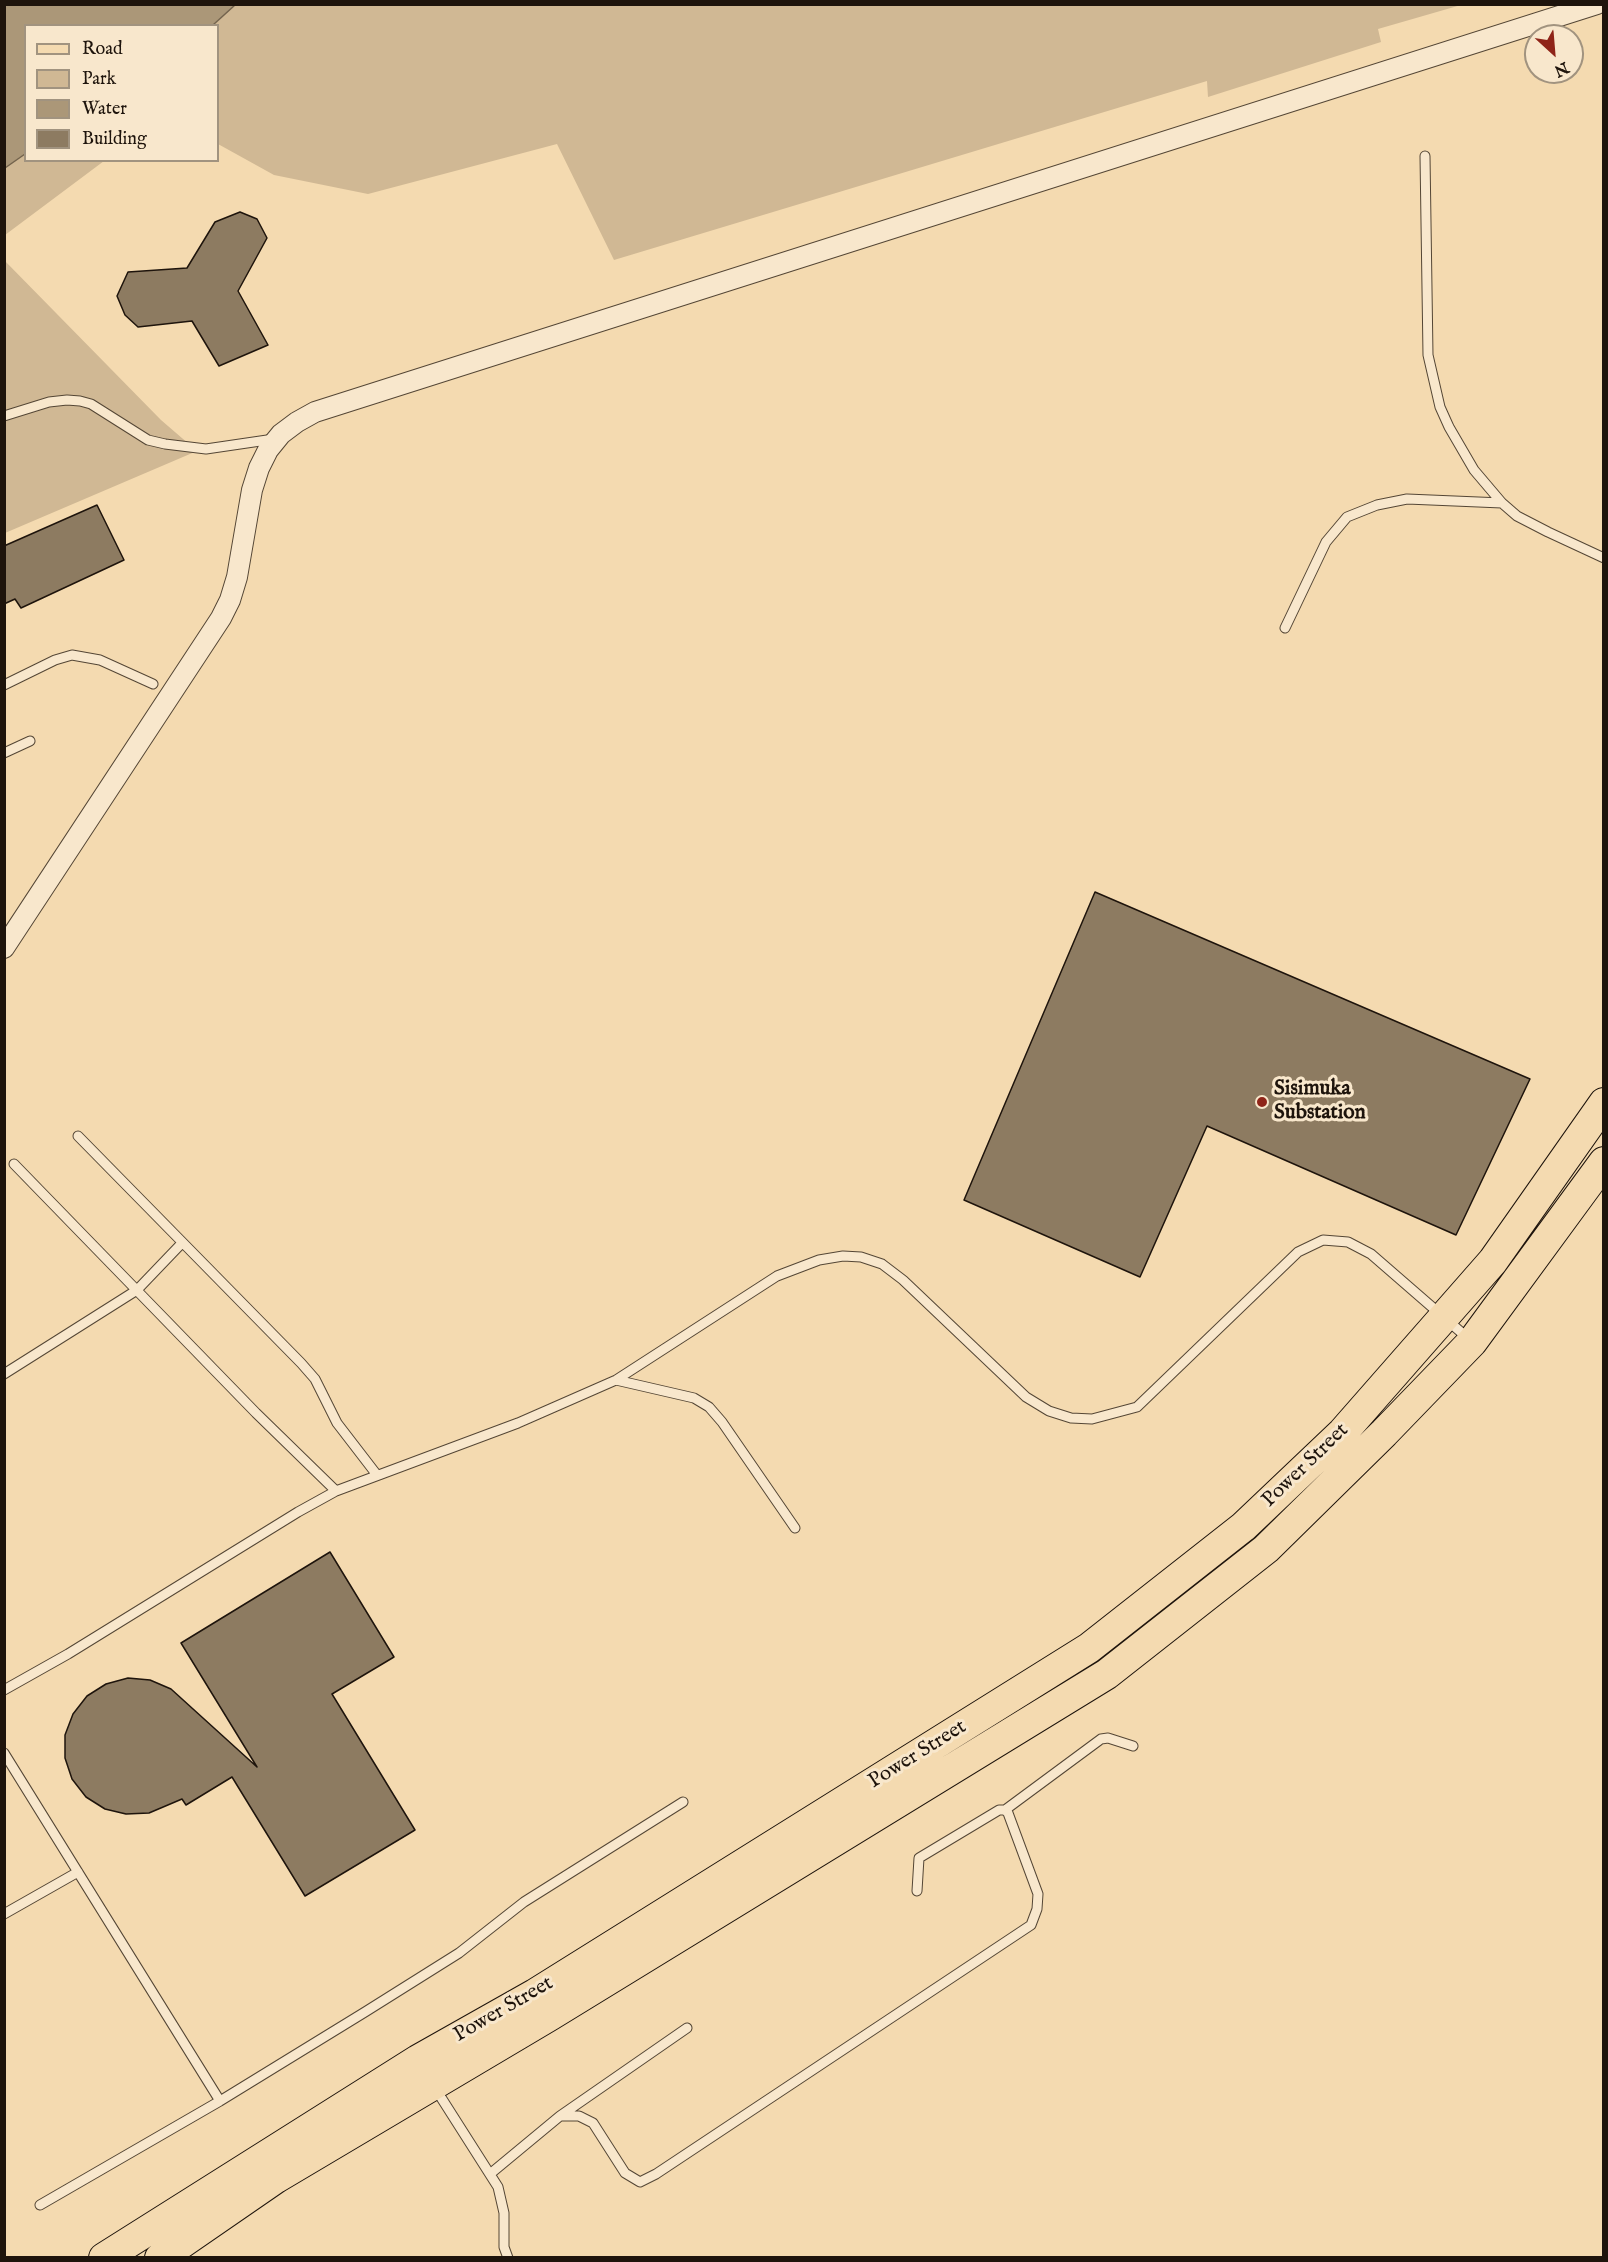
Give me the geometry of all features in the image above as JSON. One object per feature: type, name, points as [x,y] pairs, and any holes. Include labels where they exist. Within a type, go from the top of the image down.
[{"type":"main road","name":"Power Street","points":[[160,2258],[535,1994],[1089,1648],[1243,1527],[1343,1432],[1444,1319],[1493,1261],[1604,1103]]},
{"type":"main road","name":"Power Street","points":[[104,2258],[425,2073],[789,1871],[1107,1674],[1266,1549],[1384,1433],[1472,1342],[1604,1162]]},
{"type":"main road","points":[[1243,1527],[1266,1549]]},
{"type":"main road","points":[[772,1846],[789,1871]]},
{"type":"main road","points":[[186,2258],[276,2178]]},
{"type":"street","points":[[4,948],[221,618],[237,577],[252,490],[259,468],[268,450],[277,439],[297,422],[315,412],[1597,4]]},
{"type":"lane","points":[[1425,156],[1428,356],[1435,387],[1449,427],[1474,470],[1502,503],[1517,516],[1604,558]]},
{"type":"lane","points":[[4,416],[49,402],[80,400],[91,404],[148,440],[165,444],[206,449],[277,439]]},
{"type":"lane","points":[[1286,628],[1326,542],[1347,517],[1377,505],[1407,499],[1502,503]]},
{"type":"lane","points":[[4,685],[55,660],[72,655],[100,660],[153,684]]},
{"type":"lane","points":[[4,753],[30,741]]},
{"type":"lane","points":[[78,1136],[315,1379],[337,1423],[377,1475]]},
{"type":"lane","points":[[14,1164],[256,1413],[336,1491]]},
{"type":"lane","points":[[4,1690],[68,1654],[298,1512],[336,1491],[518,1423],[616,1380],[777,1275],[795,1267],[843,1256],[861,1257],[882,1264],[903,1280],[1026,1396],[1049,1411],[1071,1418],[1092,1419],[1137,1407],[1298,1252],[1323,1240],[1348,1242],[1371,1254],[1472,1342]]},
{"type":"lane","points":[[4,1374],[138,1290],[182,1243]]},
{"type":"lane","points":[[616,1380],[694,1398],[709,1407],[795,1528]]},
{"type":"lane","points":[[917,1891],[919,1858],[999,1810],[1005,1810],[1101,1739],[1108,1738],[1134,1746]]},
{"type":"lane","points":[[4,1753],[220,2101]]},
{"type":"lane","points":[[40,2205],[220,2101],[449,1959],[524,1902],[683,1802]]},
{"type":"lane","points":[[560,2116],[579,2116],[593,2123],[626,2173],[640,2182],[656,2174],[1030,1925],[1037,1909],[1038,1894],[1005,1810]]},
{"type":"lane","points":[[4,1914],[78,1872]]},
{"type":"lane","points":[[490,2174],[560,2116],[687,2028]]},
{"type":"lane","points":[[425,2073],[498,2187],[504,2213],[504,2247],[508,2258]]},
{"type":"green space","points":[[235,4],[1461,5],[1378,29],[1381,42],[1208,97],[1207,81],[614,260],[557,144],[368,194],[274,175],[219,145],[219,24],[215,24]]},
{"type":"green space","points":[[24,155],[24,162],[103,162],[5,235],[5,168]]},
{"type":"green space","points":[[4,260],[161,420],[197,451],[5,533]]},
{"type":"water","points":[[5,4],[235,4],[214,24],[24,24],[24,155],[5,168]]},
{"type":"building","points":[[240,212],[257,219],[267,238],[238,291],[268,345],[219,366],[192,321],[138,327],[125,315],[117,296],[128,272],[187,268],[215,222]]},
{"type":"building","points":[[97,505],[124,560],[21,608],[15,599],[4,604],[4,546]]},
{"type":"building","name":"Sisimuka Substation","points":[[1095,892],[1530,1079],[1456,1235],[1207,1126],[1140,1277],[964,1200]]},
{"type":"building","points":[[330,1552],[394,1657],[332,1694],[415,1830],[305,1896],[232,1777],[186,1805],[182,1799],[149,1813],[126,1814],[105,1809],[86,1797],[72,1779],[65,1758],[65,1735],[73,1714],[87,1696],[106,1684],[128,1678],[150,1680],[171,1689],[257,1767],[181,1643]]},
{"type":"place","name":"Sisimuka Substation","points":[[1262,1102]]}]
